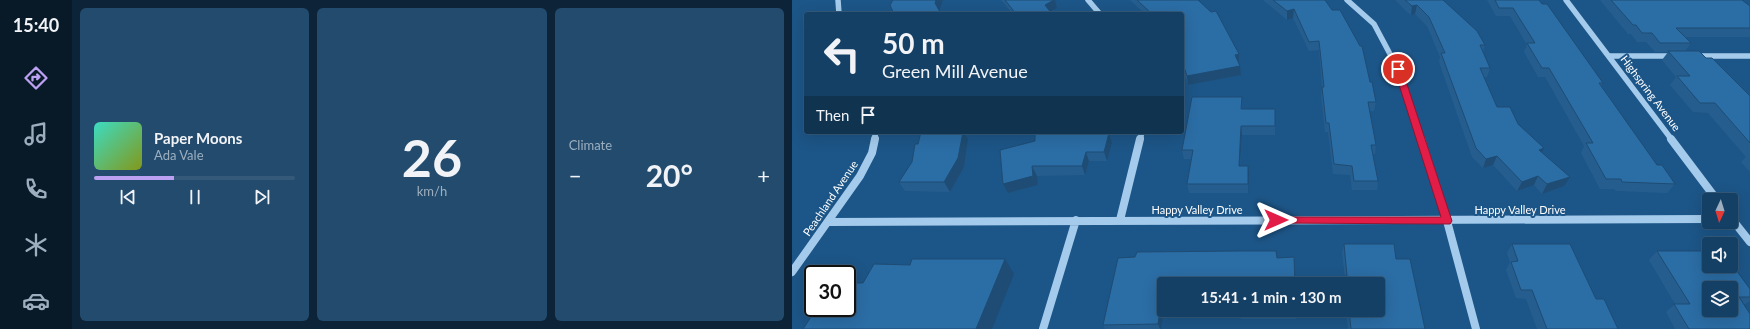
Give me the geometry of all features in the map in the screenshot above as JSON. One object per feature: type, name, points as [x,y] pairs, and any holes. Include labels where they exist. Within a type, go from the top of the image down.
[{"type":"street","points":[[838,0],[839,12]]},
{"type":"street","points":[[1088,0],[1098,12]]},
{"type":"street","points":[[1347,0],[1374,24],[1398,69],[1447,221],[1476,329]]},
{"type":"street","name":"Highspring Avenue","points":[[1566,0],[1610,56],[1712,193]]},
{"type":"street","points":[[1610,56],[1680,56]]},
{"type":"street","points":[[1688,56],[1750,56]]},
{"type":"street","name":"Peachland Avenue","points":[[792,272],[860,176],[872,153],[876,134]]},
{"type":"street","points":[[1120,220],[1142,134]]},
{"type":"street","name":"Happy Valley Drive","points":[[828,222],[1702,219]]},
{"type":"street","points":[[1043,329],[1076,220]]},
{"type":"street","points":[[1738,227],[1750,242]]},
{"type":"building","points":[[893,0],[936,0],[935,3],[940,12],[893,12],[890,5]]},
{"type":"building","points":[[1005,0],[1054,0],[1045,5],[1050,12],[1014,12]]},
{"type":"building","points":[[1137,0],[1198,0],[1211,12],[1216,11],[1239,54],[1235,55],[1240,66],[1187,76],[1184,67],[1184,12],[1150,12]]},
{"type":"building","points":[[1273,0],[1325,0],[1332,10],[1340,10],[1360,46],[1362,46],[1376,102],[1368,102],[1376,145],[1371,145],[1378,181],[1354,181],[1352,166],[1334,164],[1329,123],[1326,123],[1319,41],[1309,42],[1294,9],[1287,11]]},
{"type":"building","points":[[1405,0],[1443,0],[1477,31],[1485,45],[1480,45],[1490,68],[1480,68],[1497,107],[1510,107],[1518,124],[1544,148],[1539,150],[1570,177],[1547,184],[1538,176],[1522,182],[1497,156],[1486,159],[1476,148],[1441,53],[1445,53],[1429,17],[1417,5],[1412,6]]},
{"type":"building","points":[[1495,0],[1539,0],[1542,4],[1547,4],[1603,83],[1599,83],[1657,165],[1662,165],[1675,184],[1622,182],[1621,179],[1606,179],[1586,143],[1593,143],[1549,68],[1542,68],[1527,43],[1535,43],[1513,8],[1499,8]]},
{"type":"building","points":[[1611,0],[1742,0],[1750,6],[1750,28],[1676,28],[1691,43],[1660,43],[1652,33],[1642,33]]},
{"type":"building","points":[[1668,51],[1699,51],[1706,58],[1712,58],[1750,96],[1750,143],[1715,103],[1700,103],[1677,76],[1690,76]]},
{"type":"building","points":[[1192,97],[1242,97],[1241,109],[1275,109],[1275,126],[1241,126],[1239,166],[1248,166],[1248,184],[1187,184],[1193,150],[1182,150]]},
{"type":"building","points":[[920,134],[963,134],[958,158],[944,182],[899,182],[912,162],[915,144],[918,144]]},
{"type":"building","points":[[1035,134],[1109,134],[1104,152],[1086,152],[1082,166],[1032,166],[1033,176],[1003,184],[1000,150],[1035,141]]},
{"type":"building","points":[[1344,244],[1394,244],[1396,259],[1410,259],[1425,329],[1351,329],[1350,317],[1385,317],[1385,277],[1345,277],[1347,276]]},
{"type":"building","points":[[1512,244],[1570,244],[1596,299],[1604,299],[1618,329],[1547,329],[1532,290],[1521,290],[1511,262],[1518,261]]},
{"type":"building","points":[[1276,251],[1277,258],[1294,257],[1295,277],[1157,277],[1158,324],[1103,325],[1118,258],[1135,257],[1137,252]]},
{"type":"building","points":[[1657,251],[1702,251],[1702,273],[1738,273],[1750,289],[1750,297],[1739,297],[1750,314],[1750,329],[1689,329],[1674,304],[1690,304]]},
{"type":"building","points":[[912,259],[1005,259],[976,329],[803,329],[811,317],[856,317],[856,283],[863,283],[874,264],[910,265]]},
{"type":"route","points":[[1276,220],[1447,221],[1398,69]]}]
